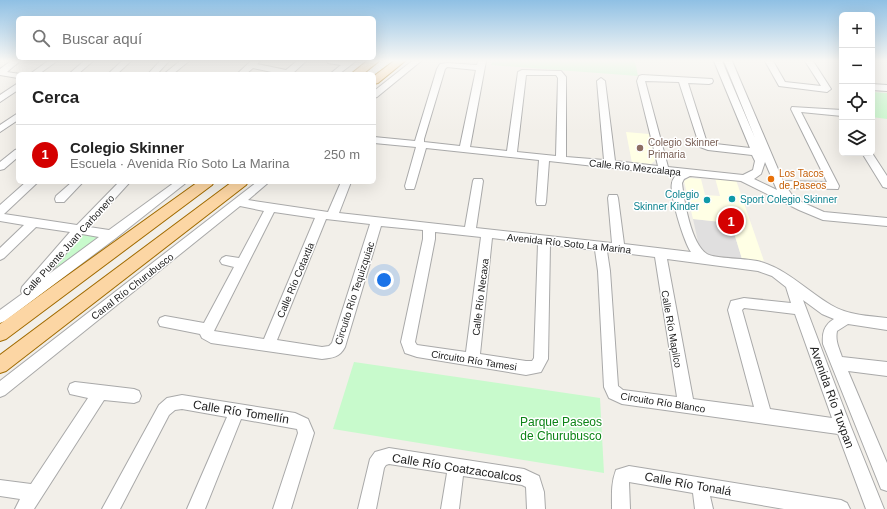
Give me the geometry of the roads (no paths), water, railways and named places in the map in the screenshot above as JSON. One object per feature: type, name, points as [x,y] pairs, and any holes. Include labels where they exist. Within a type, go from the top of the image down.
[{"type":"main road","points":[[0,334],[204,184]]},
{"type":"main road","name":"Canal Río Churubusco","points":[[0,365],[238,184]]},
{"type":"street","points":[[376,94],[388,85]]},
{"type":"street","points":[[410,186],[421,150],[419,139],[436,85]]},
{"type":"street","points":[[464,150],[477,85]]},
{"type":"street","points":[[512,154],[519,85]]},
{"type":"street","points":[[561,160],[562,85]]},
{"type":"street","points":[[601,85],[610,165]]},
{"type":"street","points":[[642,85],[664,170]]},
{"type":"street","points":[[684,85],[703,145],[756,152]]},
{"type":"street","points":[[730,85],[760,161],[760,169],[757,174],[743,178]]},
{"type":"street","points":[[732,85],[779,184],[792,202]]},
{"type":"street","points":[[789,85],[827,89],[824,85]]},
{"type":"street","points":[[0,99],[16,87]]},
{"type":"street","points":[[875,87],[887,88]]},
{"type":"street","points":[[779,184],[834,186],[796,109],[839,113]]},
{"type":"street","points":[[2,126],[16,117]]},
{"type":"street","points":[[2,126],[16,126]]},
{"type":"street","name":"Calle Río Mezcalapa","points":[[376,140],[743,178],[763,186],[804,209],[823,216],[887,222]]},
{"type":"street","points":[[0,167],[16,154]]},
{"type":"street","points":[[869,156],[887,184]]},
{"type":"street","points":[[541,202],[544,158]]},
{"type":"street","points":[[690,172],[680,177],[677,183],[678,192],[688,233],[694,248],[703,258]]},
{"type":"street","points":[[470,231],[478,181]]},
{"type":"street","points":[[0,211],[31,184]]},
{"type":"street","points":[[60,199],[76,184]]},
{"type":"street","name":"Calle Puente Juan Carbonero","points":[[11,309],[79,230],[123,184]]},
{"type":"street","points":[[0,317],[179,184]]},
{"type":"street","name":"Canal Río Churubusco","points":[[0,390],[261,184]]},
{"type":"street","name":"Calle Río Cotaxtla","points":[[268,346],[327,215],[345,184]]},
{"type":"street","points":[[613,198],[618,248]]},
{"type":"street","name":"Avenida Río Soto La Marina","points":[[237,202],[327,215],[703,258],[759,266],[776,273],[827,310],[848,318],[887,324]]},
{"type":"street","points":[[208,330],[244,263],[271,208]]},
{"type":"street","points":[[0,217],[112,235]]},
{"type":"street","points":[[861,219],[877,224],[887,232]]},
{"type":"street","name":"Circuito Río Tequizquiac","points":[[165,322],[208,330],[207,334],[211,337],[322,353],[332,352],[338,346],[377,221]]},
{"type":"street","points":[[0,255],[33,223]]},
{"type":"street","name":"Circuito Río Tamesi","points":[[429,226],[429,239],[408,342],[410,349],[526,368],[536,367],[541,359],[544,240]]},
{"type":"street","name":"Calle Río Necaxa","points":[[472,360],[487,234]]},
{"type":"street","name":"Circuito Río Blanco","points":[[600,246],[604,271],[611,387],[614,393],[622,397],[686,405],[764,418],[843,427]]},
{"type":"street","name":"Calle Río Mapilco","points":[[660,253],[686,405]]},
{"type":"street","points":[[226,261],[244,263]]},
{"type":"street","name":"Avenida Río Tuxpan","points":[[791,284],[843,427],[875,509]]},
{"type":"street","points":[[764,418],[735,310],[736,305],[744,303],[800,309]]},
{"type":"street","name":"Avenida Río Tuxpan","points":[[848,318],[832,327],[829,334],[830,344],[887,483]]},
{"type":"street","points":[[838,363],[887,369]]},
{"type":"street","points":[[75,389],[134,396]]},
{"type":"street","points":[[24,509],[100,393]]},
{"type":"street","name":"Calle Río Tomellín","points":[[111,509],[164,410],[172,403],[182,402],[295,421],[303,424],[306,433],[282,509]]},
{"type":"street","points":[[196,509],[237,412]]},
{"type":"street","name":"Calle Río Coatzacoalcos","points":[[367,509],[376,465],[381,458],[389,456],[524,477],[533,482],[536,492],[536,509]]},
{"type":"street","points":[[450,509],[456,467]]},
{"type":"street","name":"Calle Río Tonalá","points":[[621,509],[620,483],[622,476],[629,474],[700,486],[788,505],[841,509]]},
{"type":"street","points":[[700,486],[704,509]]},
{"type":"street","points":[[0,488],[34,493]]},
{"type":"place","name":"Colegio Skinner Primaria","points":[[640,148]]},
{"type":"place","name":"Los Tacos de Paseos","points":[[771,179]]},
{"type":"place","name":"Sport Colegio Skinner","points":[[732,199]]},
{"type":"place","name":"Colegio Skinner Kinder","points":[[707,200]]},
{"type":"place","name":"Colegio Skinner","points":[[731,221]]},
{"type":"park label","name":"Parque Paseos de Churubusco","points":[[561,429]]}]
